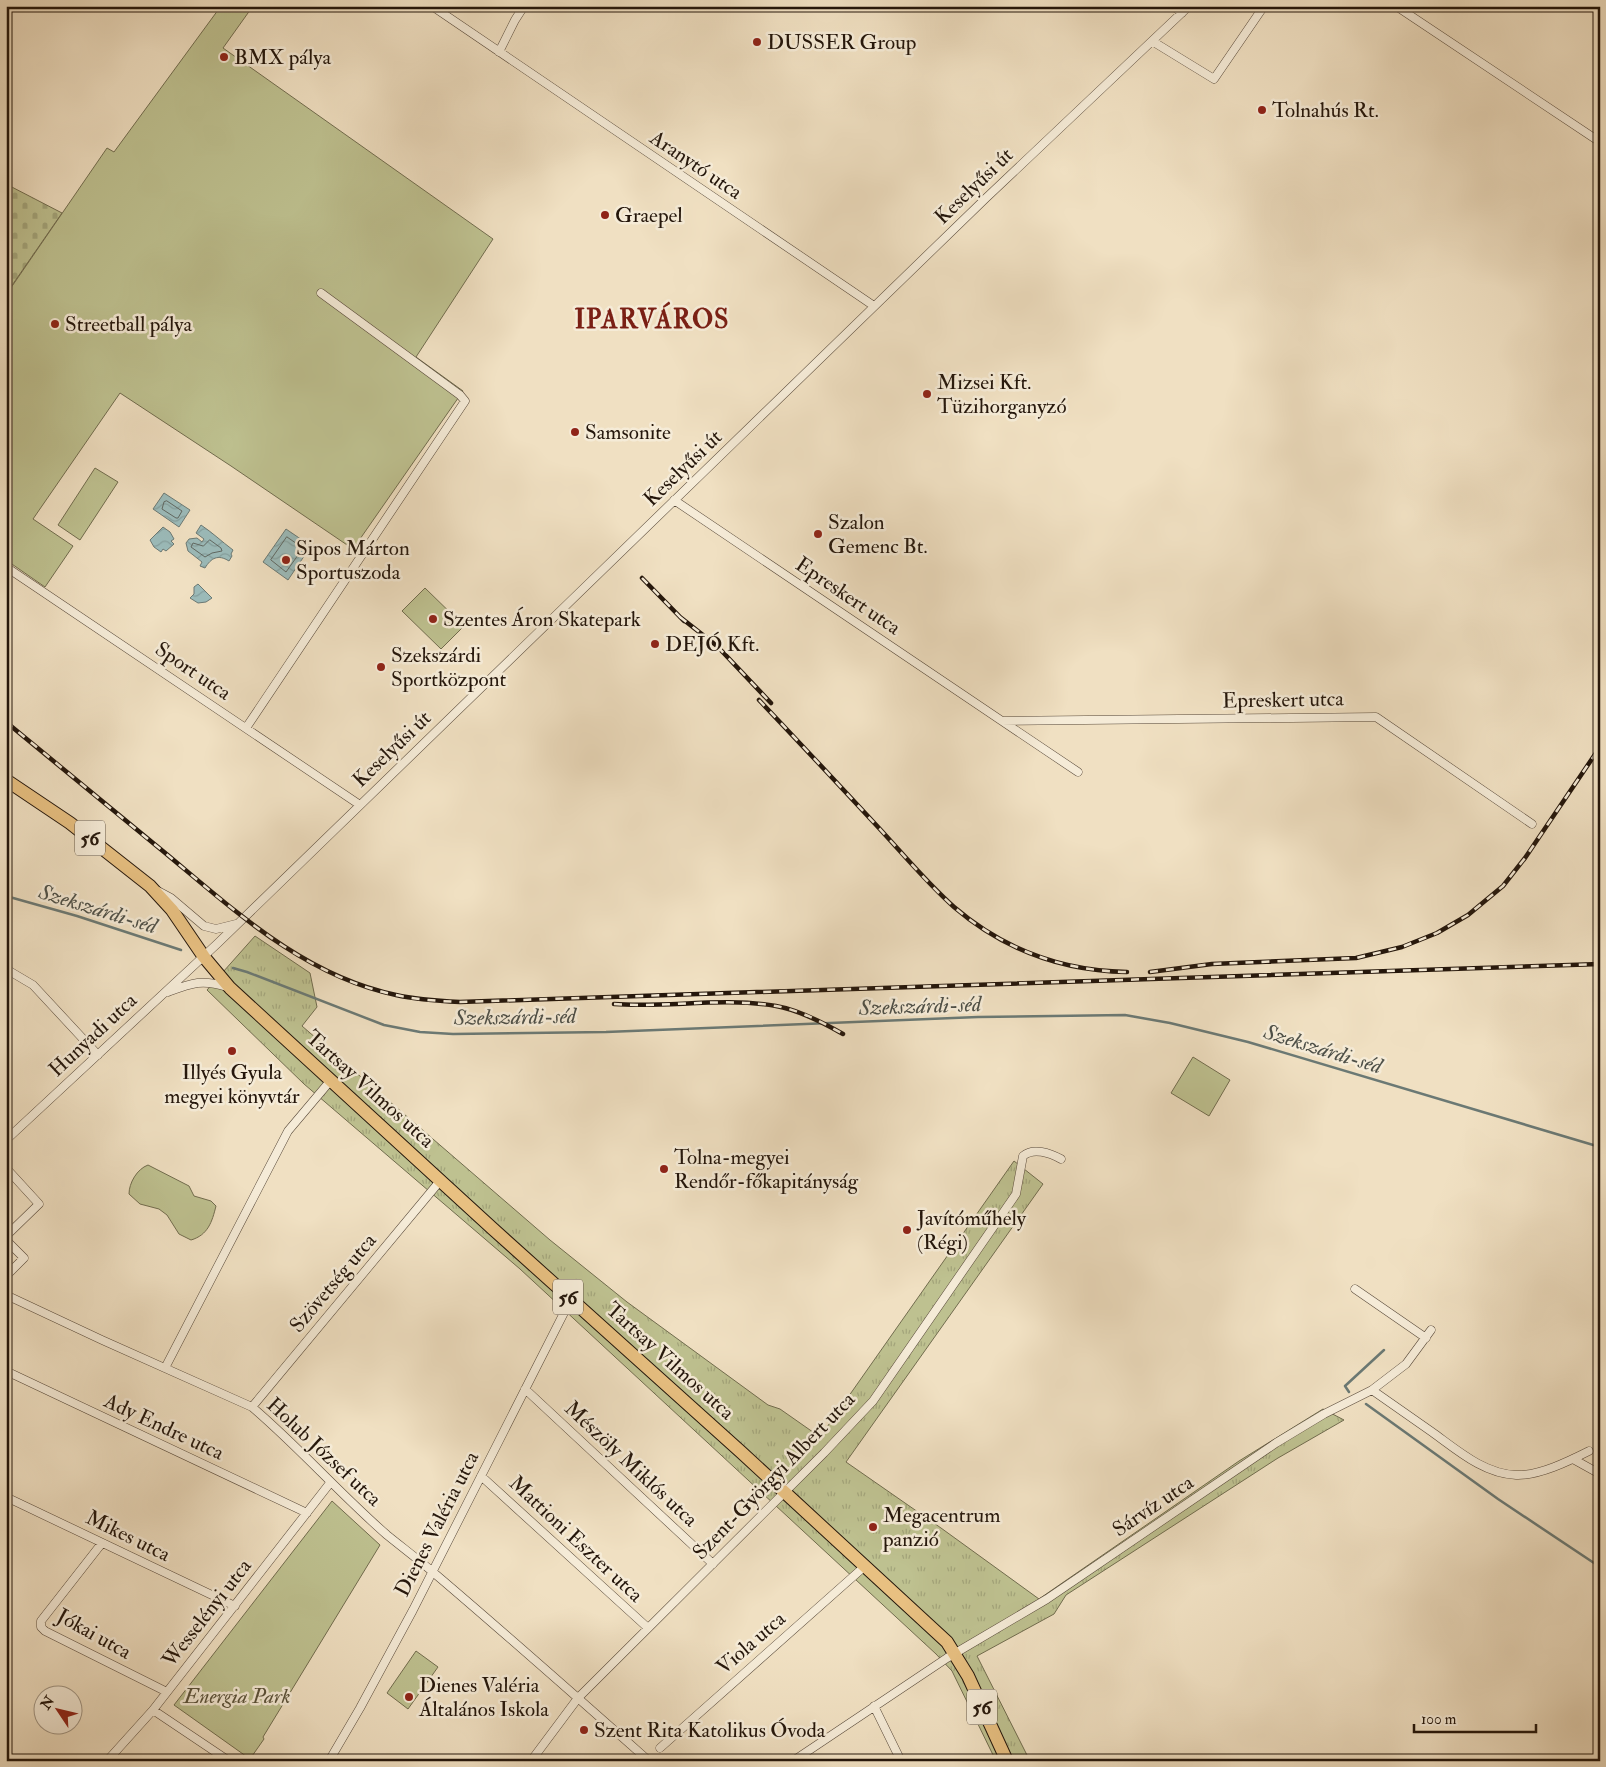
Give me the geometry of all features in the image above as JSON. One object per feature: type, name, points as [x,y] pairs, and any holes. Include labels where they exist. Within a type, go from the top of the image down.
[{"type":"main road","name":"56","points":[[6,780],[70,823],[150,886],[172,910],[204,956]]},
{"type":"main road","name":"Tartsay Vilmos utca","points":[[204,956],[230,988],[440,1181],[785,1492],[946,1642],[955,1653],[968,1676],[1007,1761]]},
{"type":"street","name":"Aranytó utca","points":[[432,6],[874,306]]},
{"type":"street","points":[[499,52],[524,6]]},
{"type":"street","points":[[1173,6],[1182,13]]},
{"type":"street","name":"Keselyűsi út","points":[[204,956],[874,306],[1189,6]]},
{"type":"street","points":[[1152,41],[1214,79],[1264,6]]},
{"type":"street","points":[[1396,6],[1600,142]]},
{"type":"street","points":[[246,728],[465,401],[460,395],[321,293]]},
{"type":"street","name":"Epreskert utca","points":[[674,500],[1078,772]]},
{"type":"street","name":"Sport utca","points":[[6,567],[360,805]]},
{"type":"street","name":"Epreskert utca","points":[[1002,721],[1376,717],[1532,824]]},
{"type":"street","points":[[150,886],[171,898],[204,926],[216,929],[238,923]]},
{"type":"street","name":"Hunyadi utca","points":[[6,1140],[204,956]]},
{"type":"street","points":[[6,969],[33,985],[98,1055]]},
{"type":"street","points":[[164,994],[198,982],[210,982],[230,988]]},
{"type":"street","points":[[165,1368],[288,1131],[331,1080]]},
{"type":"street","name":"Szent-Györgyi Albert utca","points":[[531,1761],[578,1698],[785,1492],[872,1400],[1016,1194],[1021,1162],[1025,1154],[1038,1151],[1055,1155],[1062,1159]]},
{"type":"street","points":[[6,1168],[40,1204],[6,1238],[24,1258],[6,1276]]},
{"type":"street","name":"Szövetség utca","points":[[252,1407],[440,1181]]},
{"type":"street","points":[[1355,1289],[1426,1338]]},
{"type":"street","name":"Holub József utca","points":[[6,1295],[252,1407],[387,1535],[433,1572],[648,1761]]},
{"type":"street","name":"Dienes Valéria utca","points":[[328,1761],[364,1700],[433,1572],[571,1299]]},
{"type":"street","name":"Sárvíz utca","points":[[796,1760],[955,1653],[1047,1599],[1276,1444],[1324,1414],[1372,1390],[1406,1364],[1432,1330]]},
{"type":"street","name":"Ady Endre utca","points":[[6,1371],[307,1513]]},
{"type":"street","name":"Mészöly Miklós utca","points":[[525,1389],[713,1564]]},
{"type":"street","points":[[1372,1390],[1466,1457],[1498,1472],[1518,1476],[1530,1474],[1573,1459],[1589,1451]]},
{"type":"street","points":[[1573,1459],[1600,1474]]},
{"type":"street","name":"Mattioni Eszter utca","points":[[481,1476],[648,1628]]},
{"type":"street","name":"Wesselényi utca","points":[[107,1761],[153,1710],[330,1483]]},
{"type":"street","name":"Mikes utca","points":[[6,1497],[235,1606]]},
{"type":"street","name":"Jókai utca","points":[[102,1543],[41,1621],[41,1627],[167,1692]]},
{"type":"street","name":"Viola utca","points":[[660,1748],[865,1566]]},
{"type":"street","points":[[874,1706],[901,1761]]},
{"type":"street","points":[[153,1710],[229,1761]]},
{"type":"green space","points":[[221,6],[253,6],[223,48],[493,239],[416,357],[463,391],[353,549],[120,393],[33,519],[73,546],[45,587],[6,560],[6,295],[107,148],[114,152]]},
{"type":"green space","points":[[6,184],[62,213],[6,294]]},
{"type":"green space","points":[[95,468],[118,482],[80,540],[58,525]]},
{"type":"green space","name":"Szentes Áron Skatepark","points":[[425,588],[464,626],[441,649],[402,611]]},
{"type":"green space","points":[[255,936],[310,973],[317,1007],[302,1026],[550,1240],[627,1302],[768,1405],[780,1409],[820,1437],[1014,1161],[1043,1184],[846,1462],[1039,1599],[1239,1461],[1323,1409],[1344,1420],[1278,1458],[1066,1595],[1054,1614],[977,1656],[1030,1761],[996,1761],[952,1671],[936,1654],[520,1269],[304,1084],[207,990]]},
{"type":"green space","points":[[1193,1057],[1230,1080],[1209,1116],[1171,1093]]},
{"type":"green space","points":[[148,1165],[189,1186],[194,1196],[211,1201],[216,1206],[211,1222],[202,1235],[191,1240],[179,1234],[167,1215],[159,1209],[140,1204],[129,1194],[130,1185],[134,1177]]},
{"type":"green space","name":"Energia Park","points":[[332,1501],[380,1545],[263,1737],[264,1739],[250,1759],[174,1705]]},
{"type":"green space","points":[[416,1651],[438,1667],[408,1709],[387,1693]]},
{"type":"water","points":[[164,493],[190,510],[179,527],[153,509]]},
{"type":"water","points":[[201,525],[233,550],[229,561],[215,558],[205,568],[200,566],[202,562],[188,551],[186,543],[189,539],[197,538],[202,542],[204,539],[196,533]]},
{"type":"water","points":[[163,527],[170,532],[174,539],[171,541],[174,544],[166,551],[163,549],[161,552],[154,547],[150,540]]},
{"type":"water","points":[[286,529],[311,546],[288,580],[263,562]]},
{"type":"water","points":[[198,584],[212,598],[206,602],[198,603],[190,598],[194,594],[194,587]]},
{"type":"waterway","name":"Szekszárdi-séd","points":[[6,896],[77,916],[181,950]]},
{"type":"waterway","name":"Szekszárdi-séd","points":[[233,968],[384,1025],[420,1032],[453,1034],[606,1032],[978,1017],[1125,1015],[1170,1023],[1248,1042],[1600,1147]]},
{"type":"waterway","points":[[1349,1392],[1345,1386],[1384,1350]]},
{"type":"waterway","points":[[1366,1404],[1498,1499],[1600,1567]]},
{"type":"railway","points":[[642,578],[684,621]]},
{"type":"railway","points":[[680,617],[717,646],[771,703]]},
{"type":"railway","points":[[759,700],[944,898],[973,922],[1013,946],[1034,955],[1079,967],[1127,972]]},
{"type":"railway","points":[[6,722],[244,918],[272,938],[301,957],[331,973],[362,986],[412,998],[460,1002],[1600,964]]},
{"type":"railway","points":[[1150,972],[1212,964],[1356,958],[1402,947],[1437,933],[1468,915],[1503,886],[1525,858],[1600,747]]},
{"type":"railway","points":[[614,1004],[756,1003],[802,1013],[843,1034]]},
{"type":"place","name":"DUSSER Group","points":[[757,42]]},
{"type":"place","name":"BMX pálya","points":[[224,57]]},
{"type":"place","name":"Tolnahús Rt.","points":[[1262,110]]},
{"type":"place","name":"Graepel","points":[[605,215]]},
{"type":"place","name":"Streetball pálya","points":[[55,324]]},
{"type":"place","name":"Mizsei Kft. Tüzihorganyzó","points":[[927,394]]},
{"type":"place","name":"Samsonite","points":[[575,432]]},
{"type":"place","name":"Szalon Gemenc Bt.","points":[[818,534]]},
{"type":"place","name":"Sipos Márton Sportuszoda","points":[[286,560]]},
{"type":"place","name":"Szentes Áron Skatepark","points":[[433,619]]},
{"type":"place","name":"DEJÓ Kft.","points":[[655,644]]},
{"type":"place","name":"Szekszárdi Sportközpont","points":[[381,667]]},
{"type":"place","name":"Illyés Gyula megyei könyvtár","points":[[232,1051]]},
{"type":"place","name":"Tolna-megyei Rendőr-főkapitányság","points":[[664,1169]]},
{"type":"place","name":"Javítóműhely (Régi)","points":[[907,1230]]},
{"type":"place","name":"Megacentrum panzió","points":[[873,1527]]},
{"type":"place","name":"Dienes Valéria Általános Iskola","points":[[409,1697]]},
{"type":"place","name":"Szent Rita Katolikus Óvoda","points":[[584,1730]]},
{"type":"district","name":"IPARVÁROS","points":[[652,320]]}]
